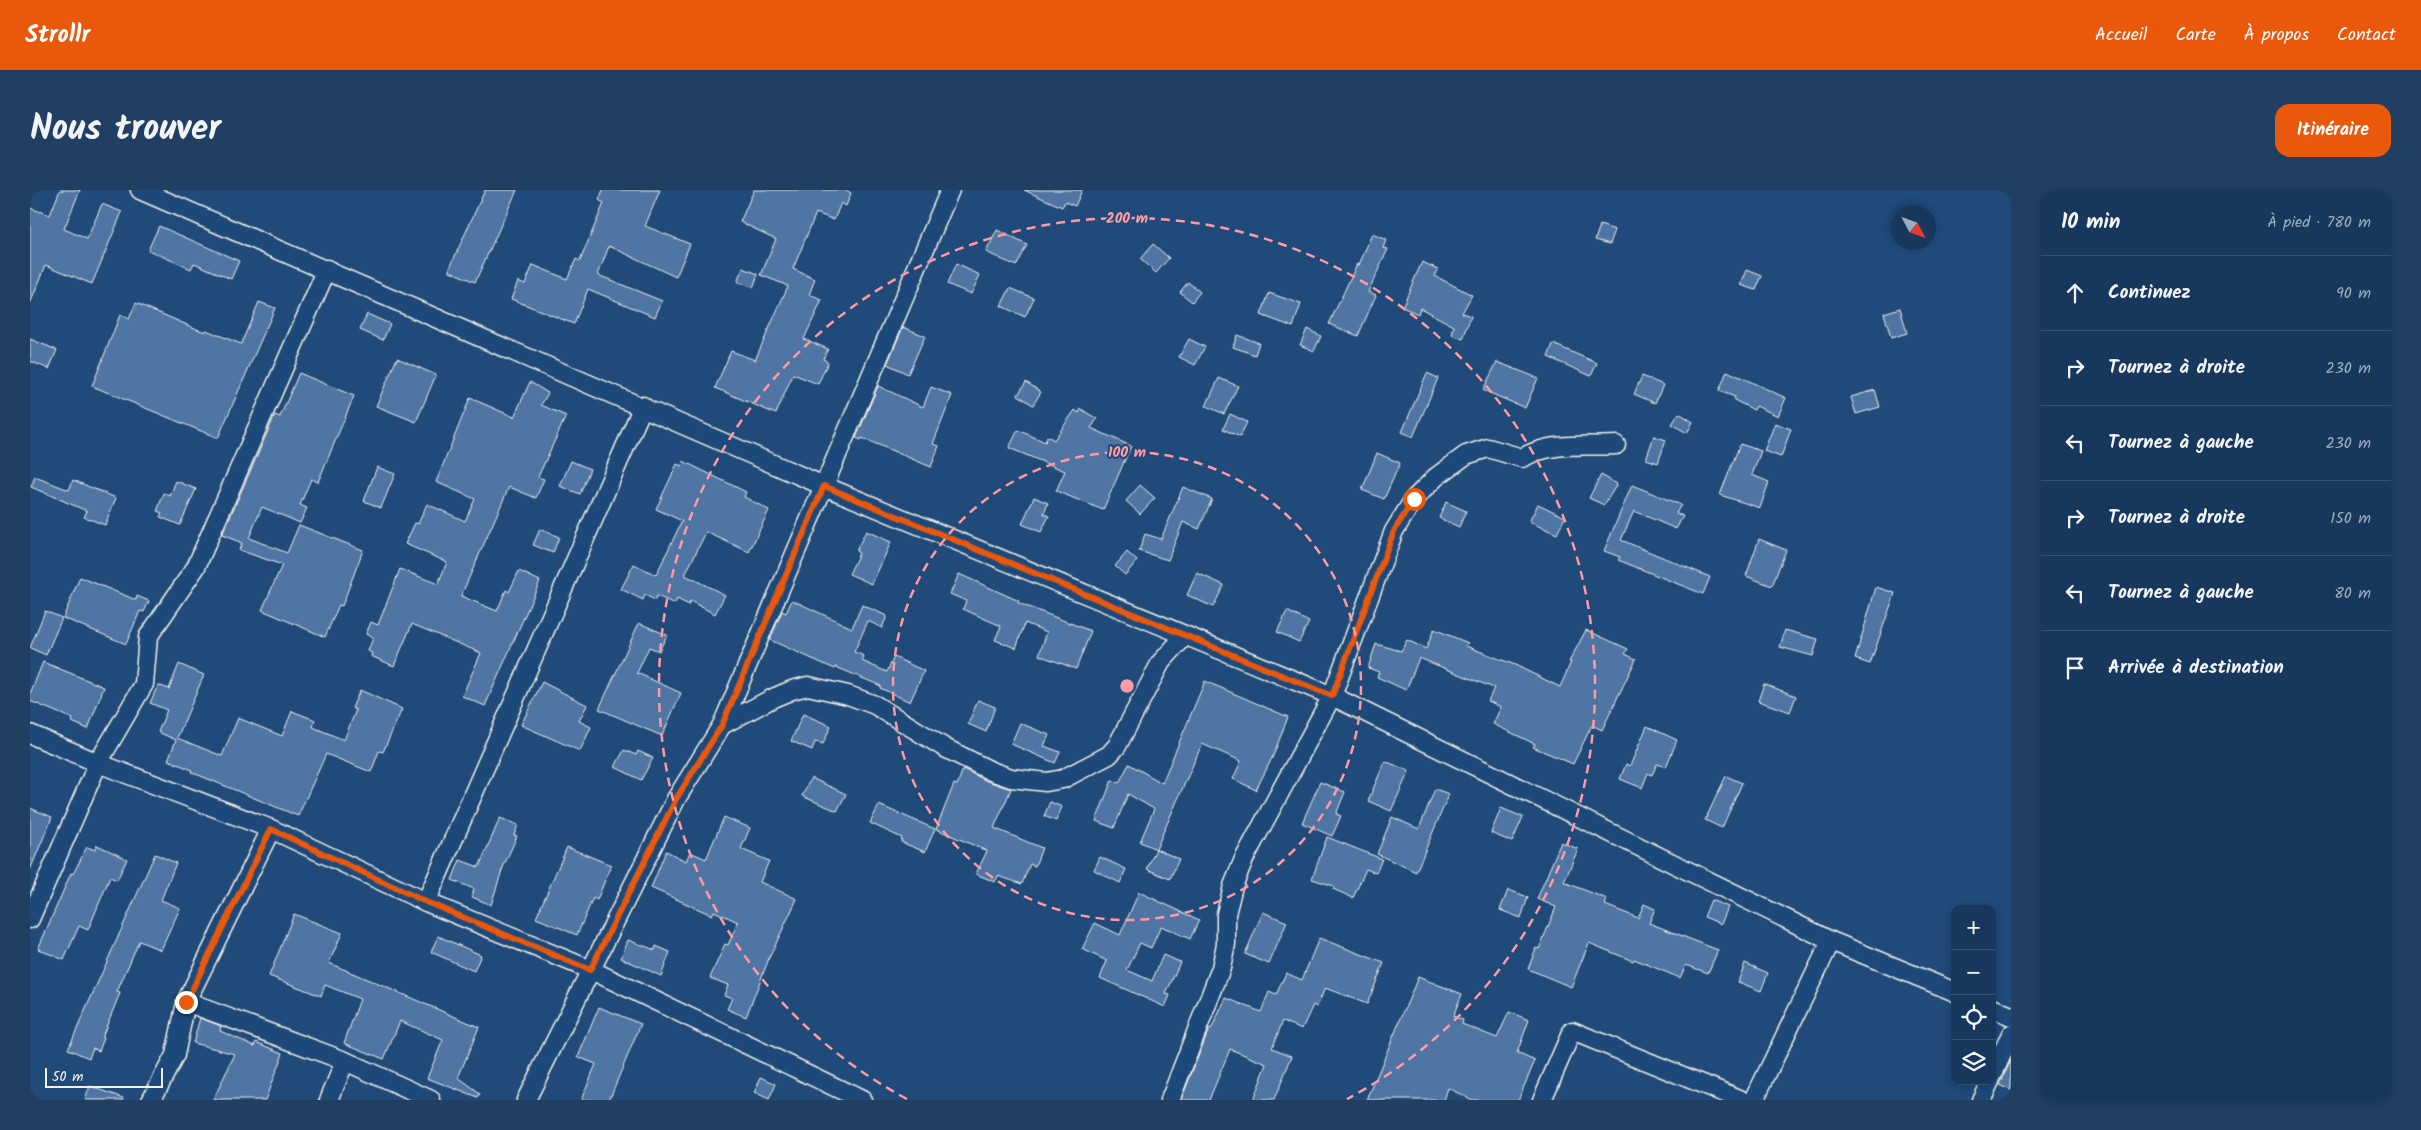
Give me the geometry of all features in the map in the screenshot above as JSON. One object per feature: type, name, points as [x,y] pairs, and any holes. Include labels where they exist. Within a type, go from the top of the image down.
[{"type":"street","points":[[526,1100],[676,799],[722,725],[950,190]]},
{"type":"street","points":[[148,191],[824,486],[1184,637],[1332,696],[1830,940],[1951,990]]},
{"type":"street","points":[[30,919],[98,763],[144,684],[148,637],[196,567],[327,269]]},
{"type":"street","points":[[426,902],[643,406]]},
{"type":"street","points":[[1170,1100],[1221,968],[1226,944],[1226,914],[1240,868],[1332,696],[1394,531],[1414,499],[1436,477],[1466,455],[1488,448],[1522,458],[1535,450],[1556,446],[1616,445]]},
{"type":"street","points":[[722,725],[773,698],[808,686],[848,695],[874,706],[914,731],[991,771],[1011,778],[1037,781],[1063,779],[1109,755],[1117,746],[1161,662],[1184,637]]},
{"type":"street","points":[[30,734],[98,763],[271,829],[426,902],[590,970],[862,1100]]},
{"type":"street","points":[[151,1100],[175,1055],[186,1002],[271,829]]},
{"type":"street","points":[[1754,1100],[1830,940]]},
{"type":"street","points":[[186,1002],[345,1062],[431,1100]]},
{"type":"street","points":[[1996,1010],[2011,1016]]},
{"type":"street","points":[[1542,1100],[1572,1031],[1742,1100]]},
{"type":"street","points":[[1996,1067],[2011,1034]]},
{"type":"street","points":[[329,1100],[345,1062]]},
{"type":"street","points":[[1981,1100],[1988,1085]]},
{"type":"building","points":[[60,190],[80,190],[64,229],[87,239],[102,204],[122,212],[92,284],[46,265],[30,304],[30,208],[50,215]]},
{"type":"building","points":[[485,190],[517,190],[475,282],[450,271],[450,267]]},
{"type":"building","points":[[603,190],[660,190],[645,226],[690,244],[676,277],[609,246],[598,275],[662,301],[655,317],[588,289],[574,324],[511,299],[518,281],[525,284],[533,265],[567,279],[576,259],[580,261],[604,203],[599,200]]},
{"type":"building","points":[[754,190],[846,190],[851,193],[846,206],[841,203],[834,220],[816,213],[793,269],[815,279],[809,295],[822,300],[804,339],[828,349],[823,359],[828,362],[818,384],[793,374],[776,414],[715,388],[731,351],[755,360],[788,286],[761,275],[776,239],[740,222]]},
{"type":"building","points":[[1024,190],[1082,190],[1075,206],[1065,202],[1062,207]]},
{"type":"building","points":[[1600,225],[1615,230],[1610,244],[1595,240]]},
{"type":"building","points":[[159,226],[239,261],[231,279],[194,263],[191,269],[148,250]]},
{"type":"building","points":[[997,230],[1027,245],[1016,266],[986,252]]},
{"type":"building","points":[[1372,234],[1386,240],[1383,248],[1388,249],[1368,292],[1376,295],[1358,336],[1329,324],[1357,264],[1359,265]]},
{"type":"building","points":[[1153,244],[1169,258],[1156,273],[1140,259]]},
{"type":"building","points":[[1422,262],[1438,269],[1435,276],[1472,295],[1462,313],[1471,316],[1463,339],[1452,335],[1454,326],[1420,308],[1418,314],[1402,307]]},
{"type":"building","points":[[956,264],[980,275],[971,294],[947,284]]},
{"type":"building","points":[[743,268],[758,274],[753,288],[737,282]]},
{"type":"building","points":[[1747,270],[1762,276],[1756,290],[1741,285]]},
{"type":"building","points":[[1188,282],[1200,292],[1192,302],[1180,292]]},
{"type":"building","points":[[1010,288],[1034,298],[1025,317],[1001,306]]},
{"type":"building","points":[[1269,293],[1301,304],[1293,327],[1261,315]]},
{"type":"building","points":[[259,302],[275,308],[218,438],[92,386],[120,315],[129,319],[136,303],[192,327],[205,332],[206,330],[241,344]]},
{"type":"building","points":[[1900,308],[1907,333],[1891,338],[1884,313]]},
{"type":"building","points":[[367,314],[390,324],[383,340],[360,330]]},
{"type":"building","points":[[903,327],[925,336],[908,374],[887,364]]},
{"type":"building","points":[[1307,329],[1321,336],[1314,351],[1300,345]]},
{"type":"building","points":[[1237,335],[1259,343],[1255,355],[1233,347]]},
{"type":"building","points":[[30,339],[57,350],[49,369],[30,361]]},
{"type":"building","points":[[1189,339],[1205,347],[1195,365],[1179,357]]},
{"type":"building","points":[[1553,344],[1597,363],[1591,376],[1548,357]]},
{"type":"building","points":[[397,358],[436,375],[416,422],[376,406]]},
{"type":"building","points":[[1497,362],[1538,378],[1525,408],[1483,390]]},
{"type":"building","points":[[1727,371],[1786,398],[1778,416],[1756,406],[1754,410],[1734,400],[1735,397],[1719,391]]},
{"type":"building","points":[[299,373],[354,396],[318,482],[311,479],[300,505],[307,508],[300,523],[262,507],[249,538],[287,553],[299,525],[363,550],[342,606],[339,605],[325,637],[262,610],[282,565],[239,550],[242,543],[222,535],[275,415],[280,417]]},
{"type":"building","points":[[1427,373],[1438,378],[1413,437],[1402,432]]},
{"type":"building","points":[[1642,376],[1663,385],[1655,403],[1634,394]]},
{"type":"building","points":[[1219,378],[1238,386],[1224,414],[1206,406]]},
{"type":"building","points":[[530,382],[548,393],[541,405],[566,416],[538,477],[544,479],[536,498],[509,487],[461,596],[497,611],[506,590],[509,592],[519,571],[540,581],[485,706],[462,696],[481,653],[412,624],[394,666],[371,656],[372,653],[368,651],[373,638],[366,634],[371,622],[378,625],[400,569],[438,584],[447,562],[405,544],[415,523],[418,524],[427,504],[465,521],[475,499],[436,482],[470,398],[514,417]]},
{"type":"building","points":[[1026,382],[1041,392],[1033,405],[1018,395]]},
{"type":"building","points":[[878,386],[923,407],[931,387],[952,395],[933,444],[939,446],[931,467],[862,438],[861,440],[856,438]]},
{"type":"building","points":[[1875,390],[1880,407],[1856,414],[1851,397]]},
{"type":"building","points":[[1081,409],[1097,419],[1091,428],[1131,446],[1103,510],[1056,491],[1065,471],[1009,448],[1018,430],[1045,442],[1047,436],[1054,440],[1075,410],[1079,413]]},
{"type":"building","points":[[1679,413],[1693,422],[1687,433],[1672,424]]},
{"type":"building","points":[[1230,414],[1247,422],[1240,437],[1223,429]]},
{"type":"building","points":[[1775,423],[1791,429],[1781,457],[1764,451]]},
{"type":"building","points":[[1654,436],[1666,440],[1658,463],[1646,459]]},
{"type":"building","points":[[1740,444],[1761,451],[1752,475],[1769,482],[1760,508],[1720,495]]},
{"type":"building","points":[[1377,453],[1400,463],[1384,499],[1362,490]]},
{"type":"building","points":[[571,461],[590,469],[580,494],[560,486]]},
{"type":"building","points":[[683,461],[746,492],[744,497],[769,510],[749,552],[706,532],[685,575],[725,595],[715,614],[690,601],[689,605],[677,599],[675,604],[657,596],[655,600],[645,595],[643,600],[621,589],[634,564],[656,575],[682,521],[656,509],[677,464],[682,466]]},
{"type":"building","points":[[377,467],[395,474],[381,508],[364,501]]},
{"type":"building","points":[[1601,475],[1617,484],[1604,505],[1589,498]]},
{"type":"building","points":[[35,477],[69,490],[73,480],[116,498],[105,525],[84,517],[87,511],[31,487]]},
{"type":"building","points":[[176,481],[196,489],[180,525],[160,517],[162,513],[157,511],[164,493],[170,496]]},
{"type":"building","points":[[1140,485],[1155,498],[1140,514],[1126,501]]},
{"type":"building","points":[[1632,485],[1681,505],[1676,513],[1683,516],[1676,529],[1634,511],[1621,540],[1710,577],[1703,594],[1618,560],[1620,557],[1604,551]]},
{"type":"building","points":[[1183,487],[1212,499],[1199,529],[1183,522],[1168,560],[1139,551],[1145,534],[1161,539]]},
{"type":"building","points":[[1034,497],[1048,503],[1044,514],[1049,516],[1041,532],[1022,524]]},
{"type":"building","points":[[1446,502],[1466,511],[1459,527],[1439,518]]},
{"type":"building","points":[[1538,504],[1565,517],[1557,534],[1529,522]]},
{"type":"building","points":[[540,529],[559,537],[553,553],[533,545]]},
{"type":"building","points":[[866,531],[891,542],[872,584],[849,574],[859,553],[856,551]]},
{"type":"building","points":[[1759,539],[1786,550],[1772,586],[1746,576]]},
{"type":"building","points":[[1127,552],[1137,561],[1125,575],[1115,566]]},
{"type":"building","points":[[1197,573],[1224,585],[1213,607],[1187,595]]},
{"type":"building","points":[[959,574],[1019,601],[1018,603],[1091,631],[1076,669],[1039,655],[1047,632],[1025,623],[1016,648],[995,640],[1001,626],[963,609],[966,601],[950,594]]},
{"type":"building","points":[[80,577],[136,600],[137,596],[149,601],[144,612],[140,611],[126,644],[63,618]]},
{"type":"building","points":[[1876,587],[1895,593],[1870,664],[1855,659]]},
{"type":"building","points":[[792,600],[852,628],[862,605],[887,616],[882,628],[868,621],[854,652],[864,656],[862,661],[887,672],[894,657],[924,671],[910,702],[880,688],[881,686],[836,667],[835,669],[770,640],[782,611],[786,613]]},
{"type":"building","points":[[45,611],[62,618],[46,655],[30,648]]},
{"type":"building","points":[[1287,611],[1309,622],[1299,642],[1277,632]]},
{"type":"building","points":[[639,623],[667,635],[659,651],[649,647],[637,673],[681,693],[662,736],[599,709]]},
{"type":"building","points":[[1434,629],[1468,643],[1466,646],[1515,665],[1560,687],[1571,662],[1569,662],[1586,630],[1628,649],[1625,654],[1636,659],[1602,730],[1592,725],[1573,764],[1533,747],[1535,744],[1493,724],[1501,707],[1488,701],[1494,688],[1419,658],[1406,690],[1377,677],[1379,672],[1368,668],[1376,644],[1401,651],[1407,640],[1426,649]]},
{"type":"building","points":[[1785,630],[1818,639],[1813,656],[1780,647]]},
{"type":"building","points":[[43,662],[104,687],[88,729],[72,722],[73,719],[30,701],[30,694]]},
{"type":"building","points":[[179,664],[204,675],[177,738],[222,756],[238,718],[282,736],[292,711],[315,720],[313,727],[344,740],[356,710],[352,708],[360,690],[402,709],[383,752],[379,751],[371,772],[326,754],[298,816],[191,772],[192,770],[168,760],[176,740],[158,732],[167,710],[150,703],[158,685],[169,689]]},
{"type":"building","points":[[1205,681],[1288,717],[1273,756],[1256,790],[1233,779],[1241,761],[1202,744],[1156,849],[1140,842],[1154,809],[1128,794],[1114,828],[1096,821],[1112,780],[1119,783],[1129,764],[1162,783]]},
{"type":"building","points":[[542,682],[587,705],[579,721],[591,727],[580,751],[521,725]]},
{"type":"building","points":[[1764,684],[1796,696],[1790,712],[1758,701]]},
{"type":"building","points":[[978,700],[995,707],[986,732],[968,724]]},
{"type":"building","points":[[803,714],[831,726],[823,744],[815,742],[812,750],[791,741]]},
{"type":"building","points":[[1020,723],[1049,735],[1044,746],[1060,752],[1055,763],[1011,744]]},
{"type":"building","points":[[1647,726],[1677,740],[1666,767],[1657,764],[1652,775],[1648,773],[1642,788],[1620,779],[1626,764],[1630,766]]},
{"type":"building","points":[[624,750],[636,755],[638,751],[653,758],[641,780],[615,767]]},
{"type":"building","points":[[1385,761],[1409,771],[1391,811],[1368,801]]},
{"type":"building","points":[[963,769],[987,781],[1011,789],[994,828],[1042,848],[1035,866],[1030,864],[1022,884],[998,876],[995,882],[976,874],[987,851],[936,829],[954,784],[957,785]]},
{"type":"building","points":[[1726,776],[1742,783],[1722,828],[1705,820]]},
{"type":"building","points":[[811,778],[846,794],[837,811],[802,796]]},
{"type":"building","points":[[1320,782],[1345,792],[1336,814],[1341,816],[1332,836],[1302,823]]},
{"type":"building","points":[[1435,789],[1449,794],[1416,872],[1377,854],[1392,817],[1419,829]]},
{"type":"building","points":[[1050,802],[1062,807],[1056,821],[1044,816]]},
{"type":"building","points":[[879,805],[935,829],[925,852],[901,842],[902,838],[870,823]]},
{"type":"building","points":[[30,808],[52,817],[30,870]]},
{"type":"building","points":[[1501,808],[1523,817],[1512,842],[1491,833]]},
{"type":"building","points":[[724,817],[750,828],[741,849],[769,861],[760,882],[797,899],[770,956],[746,1017],[727,1009],[732,998],[724,995],[728,985],[710,978],[725,944],[728,945],[738,922],[714,911],[712,915],[651,888],[666,851],[686,861],[690,852],[706,859]]},
{"type":"building","points":[[500,818],[518,825],[514,835],[517,836],[502,870],[491,905],[472,897],[474,889],[452,880],[460,860],[479,867]]},
{"type":"building","points":[[1327,837],[1382,859],[1376,873],[1366,869],[1353,898],[1333,889],[1334,886],[1312,879]]},
{"type":"building","points":[[1561,842],[1578,849],[1564,882],[1607,899],[1605,905],[1638,918],[1644,904],[1655,909],[1649,923],[1718,950],[1708,973],[1686,965],[1680,978],[1589,943],[1571,987],[1528,969],[1536,948],[1539,949],[1556,907],[1537,899]]},
{"type":"building","points":[[97,845],[127,859],[117,880],[110,877],[88,930],[79,926],[64,960],[38,949],[71,873],[73,874],[87,847],[95,850]]},
{"type":"building","points":[[567,847],[611,865],[597,900],[593,898],[577,935],[536,918]]},
{"type":"building","points":[[1156,849],[1179,859],[1170,879],[1147,869]]},
{"type":"building","points":[[155,854],[176,863],[161,900],[180,908],[161,950],[139,941],[117,992],[120,993],[102,1037],[104,1038],[99,1051],[93,1048],[89,1058],[68,1049]]},
{"type":"building","points":[[1100,857],[1126,869],[1120,883],[1094,870]]},
{"type":"building","points":[[1508,890],[1528,897],[1521,918],[1500,910]]},
{"type":"building","points":[[1139,892],[1199,920],[1190,939],[1161,926],[1151,948],[1140,943],[1127,970],[1152,981],[1163,955],[1180,962],[1166,994],[1170,995],[1165,1007],[1100,978],[1107,961],[1082,949],[1095,923],[1120,935]]},
{"type":"building","points":[[1711,900],[1728,907],[1721,924],[1704,917]]},
{"type":"building","points":[[1263,912],[1287,922],[1269,964],[1245,954]]},
{"type":"building","points":[[294,914],[342,933],[329,963],[479,1027],[458,1078],[480,1094],[478,1098],[427,1078],[443,1040],[400,1021],[384,1059],[344,1043],[360,999],[325,985],[321,996],[269,976]]},
{"type":"building","points":[[438,936],[481,955],[474,971],[431,952]]},
{"type":"building","points":[[1319,938],[1384,963],[1367,1004],[1325,988],[1317,1007],[1313,1005],[1302,1029],[1283,1021],[1272,1048],[1292,1056],[1274,1100],[1253,1100],[1267,1064],[1230,1049],[1209,1100],[1181,1100],[1209,1029],[1211,1030],[1226,998],[1261,1012],[1269,992],[1276,995],[1286,973],[1302,980]]},
{"type":"building","points":[[628,940],[655,950],[656,946],[670,952],[661,976],[621,958]]},
{"type":"building","points":[[1745,963],[1768,973],[1761,991],[1738,982]]},
{"type":"building","points":[[1418,977],[1462,994],[1453,1016],[1463,1020],[1462,1024],[1497,1038],[1509,1012],[1529,1020],[1517,1053],[1535,1061],[1518,1100],[1472,1100],[1448,1088],[1444,1100],[1367,1100]]},
{"type":"building","points":[[599,1007],[641,1024],[609,1100],[581,1100],[596,1064],[578,1057]]},
{"type":"building","points":[[200,1018],[221,1026],[220,1031],[255,1046],[256,1042],[283,1053],[265,1100],[213,1100],[235,1054],[193,1043]]},
{"type":"building","points":[[2011,1060],[2011,1090],[2000,1085]]},
{"type":"building","points":[[761,1077],[776,1084],[769,1100],[754,1093]]},
{"type":"building","points":[[90,1086],[124,1098],[123,1100],[85,1100]]},
{"type":"route","points":[[186,1002],[271,829],[426,902],[590,970],[676,799],[722,725],[824,486],[1184,637],[1332,696],[1394,531],[1414,499]]}]
